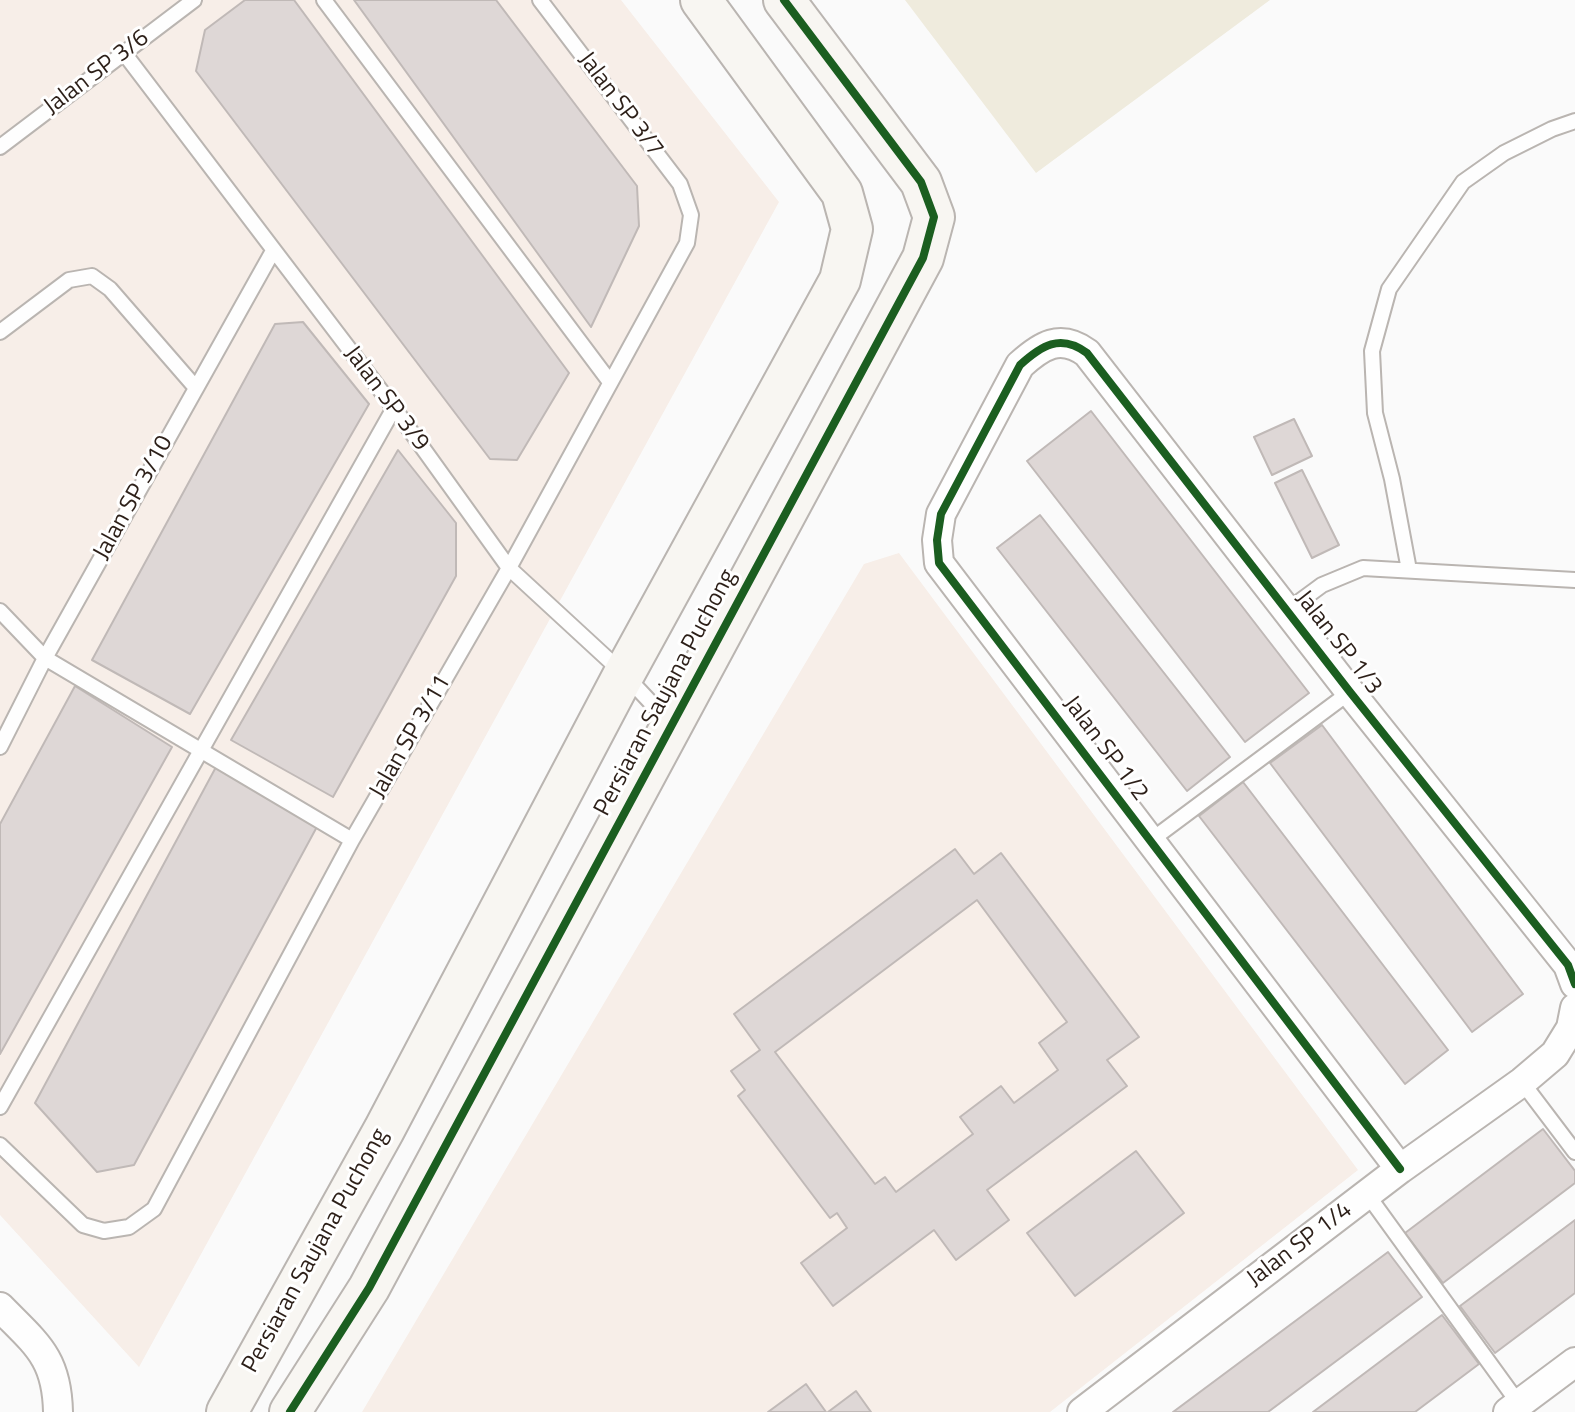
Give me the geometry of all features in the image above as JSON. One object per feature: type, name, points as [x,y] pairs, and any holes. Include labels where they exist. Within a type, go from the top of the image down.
[{"type":"street","name":"Persiaran Saujana Puchong","points":[[227,1412],[384,1130],[624,674],[840,280],[852,229],[842,193],[701,0]]},
{"type":"street","name":"Persiaran Saujana Puchong","points":[[290,1412],[369,1288],[923,258],[934,217],[921,182],[784,0]]},
{"type":"street","name":"Jalan SP 1/3","points":[[1059,343],[1075,344],[1087,353],[1350,692],[1568,965],[1575,984]]},
{"type":"street","name":"Jalan SP 1/2","points":[[1059,343],[1037,349],[1020,365],[941,514],[937,540],[939,563],[1400,1169]]},
{"type":"street","points":[[1522,1082],[1555,1054],[1571,1028],[1575,1008]]},
{"type":"street","name":"Jalan SP 1/4","points":[[1082,1412],[1400,1169],[1522,1082]]},
{"type":"street","points":[[0,1307],[42,1350],[57,1382],[58,1412]]},
{"type":"street","points":[[1517,1409],[1575,1362]]},
{"type":"lane","name":"Jalan SP 3/6","points":[[0,147],[194,0]]},
{"type":"lane","points":[[324,0],[610,382]]},
{"type":"lane","name":"Jalan SP 3/7","points":[[540,0],[680,184],[691,215]]},
{"type":"lane","name":"Jalan SP 3/9","points":[[124,53],[394,408],[509,568],[624,674],[671,724]]},
{"type":"lane","points":[[1409,570],[1392,479],[1375,413],[1372,351],[1389,289],[1463,182],[1504,153],[1575,121]]},
{"type":"lane","name":"Jalan SP 3/11","points":[[0,1145],[83,1225],[104,1231],[129,1227],[154,1209],[352,840],[509,568],[687,243],[691,215]]},
{"type":"lane","name":"Jalan SP 3/10","points":[[0,747],[45,658],[273,251]]},
{"type":"lane","points":[[0,332],[69,280],[92,276],[110,289],[196,388]]},
{"type":"lane","points":[[0,1107],[394,408]]},
{"type":"lane","points":[[1288,610],[1322,585],[1363,568],[1575,580]]},
{"type":"lane","points":[[0,611],[45,658],[352,840]]},
{"type":"lane","points":[[1150,841],[1350,692]]},
{"type":"lane","points":[[1522,1082],[1575,1152]]},
{"type":"lane","points":[[1367,1194],[1517,1409]]},
{"type":"shaded area","points":[[0,0],[621,0],[779,202],[139,1367],[0,1215]]},
{"type":"shaded area","points":[[905,0],[1270,0],[1036,173]]},
{"type":"shaded area","points":[[899,553],[1358,1170],[1050,1412],[362,1412],[864,564]]},
{"type":"building","points":[[245,0],[294,0],[569,373],[517,460],[490,459],[196,71],[205,30]]},
{"type":"building","points":[[354,0],[496,0],[637,186],[639,226],[591,327]]},
{"type":"building","points":[[303,322],[369,404],[190,714],[92,660],[275,324]]},
{"type":"building","points":[[1091,411],[1309,693],[1245,742],[1027,461]]},
{"type":"building","points":[[1294,419],[1312,456],[1272,475],[1254,437]]},
{"type":"building","points":[[398,450],[456,523],[456,576],[333,797],[231,740]]},
{"type":"building","points":[[1302,470],[1339,545],[1312,558],[1275,483]]},
{"type":"building","points":[[1040,515],[1230,757],[1187,791],[997,548]]},
{"type":"building","points":[[75,686],[172,747],[0,1054],[0,824]]},
{"type":"building","points":[[1322,725],[1523,994],[1472,1032],[1270,763]]},
{"type":"building","points":[[216,767],[319,823],[134,1165],[97,1172],[35,1103]]},
{"type":"building","points":[[1243,782],[1448,1050],[1405,1084],[1199,816]]},
{"type":"building","points":[[955,849],[974,874],[1001,853],[1139,1037],[1107,1060],[1127,1086],[987,1190],[1009,1220],[956,1260],[934,1230],[833,1306],[801,1263],[847,1228],[837,1213],[830,1218],[738,1096],[745,1090],[731,1071],[760,1050],[734,1014]],"holes":[[[977,900],[1067,1022],[1039,1043],[1058,1070],[1014,1103],[1001,1086],[960,1117],[973,1134],[896,1192],[885,1177],[875,1184],[775,1052]]]},
{"type":"building","points":[[1543,1129],[1575,1171],[1575,1183],[1443,1283],[1405,1233]]},
{"type":"building","points":[[1136,1151],[1184,1213],[1075,1296],[1027,1233]]},
{"type":"building","points":[[1575,1220],[1575,1293],[1495,1353],[1460,1306]]},
{"type":"building","points":[[1388,1252],[1422,1297],[1268,1412],[1173,1412]]},
{"type":"building","points":[[1442,1315],[1479,1364],[1415,1412],[1313,1412]]},
{"type":"building","points":[[806,1384],[826,1412],[768,1412]]},
{"type":"building","points":[[856,1391],[871,1412],[828,1412]]},
{"type":"cycle path","points":[[290,1412],[369,1288],[923,258],[934,217],[921,182],[784,0]]},
{"type":"cycle path","points":[[1400,1169],[939,563],[937,540],[941,514],[1020,365],[1051,344],[1068,344],[1087,353],[1350,692],[1568,965],[1575,984]]}]
